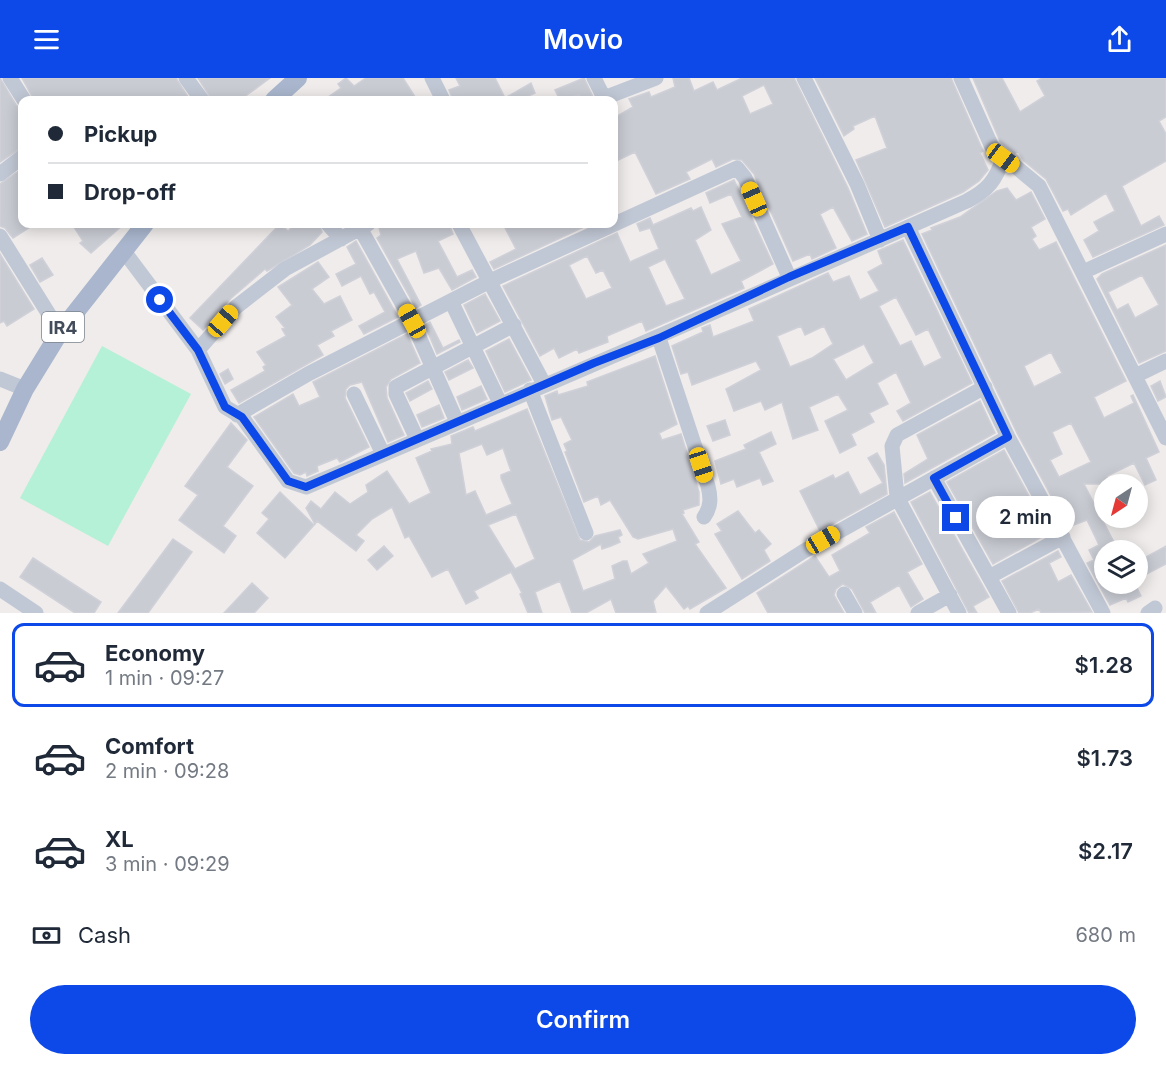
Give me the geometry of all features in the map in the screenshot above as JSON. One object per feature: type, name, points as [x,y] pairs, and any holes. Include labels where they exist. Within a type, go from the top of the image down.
[{"type":"main road","points":[[278,96],[298,78]]},
{"type":"main road","name":"IR4","points":[[0,442],[26,389],[60,332],[142,228]]},
{"type":"street","points":[[10,78],[21,96]]},
{"type":"street","points":[[186,78],[199,96]]},
{"type":"street","points":[[432,78],[441,96]]},
{"type":"street","points":[[594,78],[601,96]]},
{"type":"street","points":[[610,96],[656,78]]},
{"type":"street","points":[[804,78],[857,184],[880,240]]},
{"type":"street","points":[[961,78],[992,147],[1039,186],[1166,438]]},
{"type":"street","points":[[123,250],[198,350],[225,407],[242,417],[288,481],[296,486],[306,487],[537,387],[659,338],[789,277],[908,227],[987,189],[998,173],[1003,158]]},
{"type":"street","points":[[0,174],[18,160]]},
{"type":"street","points":[[618,221],[740,168],[789,277]]},
{"type":"street","points":[[908,227],[1008,437],[1103,613]]},
{"type":"street","points":[[331,228],[341,239]]},
{"type":"street","points":[[198,350],[236,307],[285,269],[360,228]]},
{"type":"street","points":[[365,228],[434,366],[457,422]]},
{"type":"street","points":[[461,228],[514,325],[586,533]]},
{"type":"street","points":[[237,415],[308,374],[490,281],[603,228]]},
{"type":"street","points":[[1083,272],[1166,234]]},
{"type":"street","points":[[0,237],[60,332]]},
{"type":"street","points":[[451,301],[500,403]]},
{"type":"street","points":[[417,439],[395,390],[399,385],[514,325]]},
{"type":"street","points":[[659,338],[708,486],[711,499],[709,510],[704,516]]},
{"type":"street","points":[[1135,376],[1166,361]]},
{"type":"street","points":[[0,379],[26,389]]},
{"type":"street","points":[[959,613],[897,497],[892,446],[896,437],[985,387]]},
{"type":"street","points":[[354,394],[383,454]]},
{"type":"street","points":[[707,613],[786,562],[897,497],[1008,437]]},
{"type":"street","points":[[934,478],[1009,613]]},
{"type":"street","points":[[989,577],[1063,537]]},
{"type":"street","points":[[0,590],[36,613]]},
{"type":"street","points":[[844,594],[855,613]]},
{"type":"street","points":[[918,613],[950,595]]},
{"type":"green space","points":[[102,346],[191,394],[108,546],[20,498]]},
{"type":"building","points":[[0,78],[18,106],[18,150],[0,162]]},
{"type":"building","points":[[22,78],[176,78],[187,96],[32,96]]},
{"type":"building","points":[[198,78],[270,78],[245,96],[209,96]]},
{"type":"building","points":[[346,78],[354,86],[366,78],[403,78],[414,96],[330,96],[341,88],[338,84]]},
{"type":"building","points":[[456,78],[495,78],[504,96],[451,96],[449,90],[460,86]]},
{"type":"building","points":[[584,78],[593,96],[558,96],[555,90]]},
{"type":"building","points":[[673,78],[689,78],[694,91],[713,82],[717,90],[742,78],[794,78],[848,188],[867,234],[852,241],[833,207],[820,214],[836,248],[812,259],[810,254],[793,261],[754,174],[742,160],[733,159],[716,167],[712,159],[686,172],[690,179],[656,194],[635,152],[618,160],[618,116],[633,107],[629,99],[649,92],[651,97],[675,87]],"holes":[[[764,85],[773,104],[750,114],[742,96]]]},
{"type":"building","points":[[815,78],[951,78],[983,151],[980,153],[988,170],[979,181],[963,192],[885,227],[856,160],[887,148],[875,116],[853,126],[854,129],[844,136]]},
{"type":"building","points":[[973,78],[1002,78],[1020,112],[1045,96],[1037,81],[1042,78],[1166,78],[1166,117],[1159,121],[1166,134],[1166,161],[1122,186],[1141,226],[1159,216],[1164,225],[1093,257],[1084,240],[1099,231],[1094,222],[1115,211],[1106,193],[1071,215],[1068,209],[1063,211],[1046,179],[1024,161],[1018,151],[1015,153],[1000,141]]},
{"type":"building","points":[[531,83],[535,93],[528,96],[508,96]]},
{"type":"building","points":[[18,172],[18,228],[29,228],[13,238],[5,228],[0,226],[0,184]]},
{"type":"building","points":[[734,180],[773,264],[741,281],[744,288],[646,331],[642,321],[607,336],[608,342],[579,353],[577,349],[559,358],[554,348],[540,356],[503,286],[617,233],[630,262],[659,249],[650,228],[640,231],[637,224],[650,218],[653,225],[691,208],[693,211],[701,207],[711,230],[695,240],[711,275],[741,261],[722,224],[742,217],[731,194],[710,203],[706,193]],"holes":[[[587,256],[596,273],[603,270],[612,288],[586,299],[569,265]],[[665,259],[685,299],[666,306],[648,267]]]},
{"type":"building","points":[[1007,188],[1016,200],[1031,192],[1045,219],[1031,227],[1036,236],[1032,239],[1039,250],[1056,242],[1126,381],[1094,397],[1104,418],[1134,403],[1131,396],[1133,395],[1159,452],[1146,458],[1156,480],[1148,484],[1148,474],[1140,474],[1134,463],[1111,474],[1094,474],[1094,484],[1084,484],[1094,503],[1094,528],[1107,528],[1113,540],[1097,540],[1087,520],[1068,527],[1017,433],[922,234],[932,230],[931,228],[960,217],[997,191]],"holes":[[[1051,352],[1062,373],[1034,387],[1024,366]],[[1071,423],[1091,462],[1059,477],[1050,460],[1062,454],[1052,432]]]},
{"type":"building","points":[[75,228],[119,228],[91,253],[80,243],[83,241]]},
{"type":"building","points":[[276,228],[285,228],[288,231],[291,228],[320,228],[322,232],[310,245],[267,271],[265,269],[229,300],[203,330],[190,318]]},
{"type":"building","points":[[379,228],[451,228],[453,234],[438,241],[457,277],[472,270],[476,277],[452,290],[439,268],[424,273],[416,251],[397,259],[421,305],[416,308],[377,238],[381,235]]},
{"type":"building","points":[[505,228],[582,228],[494,269],[490,262],[516,249]]},
{"type":"building","points":[[903,240],[972,383],[903,421],[897,411],[911,403],[896,372],[877,383],[888,404],[869,413],[874,422],[851,434],[856,445],[840,453],[825,421],[848,410],[838,394],[809,407],[818,430],[793,439],[782,402],[765,410],[761,401],[734,411],[726,389],[761,370],[756,361],[692,385],[688,372],[681,374],[672,346],[703,332],[702,328],[710,325],[713,337],[754,321],[749,309],[828,273],[833,282],[849,276],[860,300],[879,291],[868,272],[883,264],[878,251]],"holes":[[[896,297],[916,335],[928,329],[942,358],[924,367],[911,341],[900,346],[879,306]],[[801,326],[805,335],[824,326],[833,344],[812,358],[790,367],[777,336]],[[864,344],[874,363],[846,380],[833,359]]]},
{"type":"building","points":[[356,241],[398,317],[364,334],[359,326],[385,312],[374,292],[370,294],[361,276],[342,286],[336,274],[356,264],[347,247]]},
{"type":"building","points":[[1166,245],[1166,351],[1139,363],[1097,279],[1102,274]],"holes":[[[1142,275],[1159,305],[1135,318],[1128,304],[1117,310],[1108,292]]]},
{"type":"building","points":[[0,254],[34,309],[7,326],[4,321],[0,323]]},
{"type":"building","points":[[42,258],[53,275],[40,282],[30,265]]},
{"type":"building","points":[[318,262],[329,277],[312,289],[324,304],[340,296],[352,320],[331,331],[334,336],[317,345],[323,355],[239,403],[231,390],[265,371],[263,367],[266,365],[257,352],[286,336],[282,329],[285,328],[276,317],[292,305],[278,287]]},
{"type":"building","points":[[485,294],[500,321],[477,333],[464,305]]},
{"type":"building","points":[[430,322],[443,348],[459,340],[460,342],[437,354],[425,325]]},
{"type":"building","points":[[407,334],[420,363],[391,379],[386,387],[387,398],[404,435],[388,442],[362,382],[350,385],[346,389],[345,398],[369,447],[340,462],[337,458],[317,466],[318,471],[307,476],[306,472],[300,475],[294,473],[254,417],[293,394],[299,406],[320,397],[313,382]]},
{"type":"building","points":[[509,339],[531,380],[505,392],[486,351]]},
{"type":"building","points":[[655,356],[677,424],[659,433],[662,440],[681,434],[699,492],[699,505],[683,510],[682,514],[699,542],[695,544],[726,588],[690,609],[688,606],[684,609],[666,586],[653,601],[656,613],[616,613],[611,599],[586,613],[572,613],[560,581],[535,592],[542,613],[528,613],[520,594],[522,593],[511,572],[474,591],[478,598],[466,604],[448,569],[432,577],[409,536],[405,538],[392,507],[372,519],[356,535],[364,541],[356,551],[317,521],[315,524],[306,508],[311,501],[321,509],[335,492],[350,504],[368,492],[366,485],[387,471],[409,504],[431,493],[416,458],[432,451],[431,449],[452,444],[451,436],[473,427],[475,431],[527,409],[580,540],[589,542],[595,536],[620,530],[622,535],[618,537],[620,542],[602,549],[601,544],[572,560],[583,591],[615,579],[612,566],[623,561],[627,561],[631,574],[649,563],[643,554],[677,541],[673,529],[638,539],[633,537],[610,500],[601,505],[598,496],[584,502],[565,452],[567,451],[564,444],[572,440],[561,417],[552,420],[545,396],[557,391],[558,395],[588,386],[587,382]],"holes":[[[482,444],[487,455],[503,448],[511,471],[501,475],[501,478],[512,504],[486,515],[475,491],[466,495],[459,453]],[[516,514],[535,559],[515,569],[488,525]]]},
{"type":"building","points":[[468,360],[473,368],[449,380],[445,372]]},
{"type":"building","points":[[228,369],[233,379],[225,384],[220,374]]},
{"type":"building","points":[[428,381],[432,389],[410,401],[406,393]]},
{"type":"building","points":[[1160,381],[1166,397],[1158,401],[1151,386]]},
{"type":"building","points":[[481,386],[487,399],[462,410],[457,397]]},
{"type":"building","points":[[980,401],[995,433],[905,483],[904,474],[928,459],[917,435]]},
{"type":"building","points":[[439,405],[444,418],[422,427],[417,415]]},
{"type":"building","points":[[725,420],[730,435],[713,441],[707,426]]},
{"type":"building","points":[[231,423],[247,440],[227,467],[253,486],[223,526],[236,536],[224,553],[179,520],[198,495],[185,486]]},
{"type":"building","points":[[771,432],[776,444],[759,452],[773,481],[763,485],[760,478],[737,487],[734,479],[721,484],[715,461],[746,449],[744,445]]},
{"type":"building","points":[[1004,450],[1049,533],[993,564],[947,482]]},
{"type":"building","points":[[877,453],[884,465],[887,494],[820,531],[800,491],[833,475],[835,479],[848,472],[860,495],[883,483],[868,458]]},
{"type":"building","points":[[280,492],[314,525],[285,558],[257,533],[269,519],[262,513]]},
{"type":"building","points":[[930,492],[989,597],[973,606],[977,613],[969,613],[911,502]]},
{"type":"building","points":[[738,511],[755,533],[759,530],[771,544],[764,550],[770,561],[742,579],[715,534],[722,531],[717,524]]},
{"type":"building","points":[[894,512],[922,564],[907,572],[923,599],[911,607],[899,585],[870,602],[876,613],[865,613],[852,589],[843,584],[836,589],[834,595],[844,613],[768,613],[757,593],[815,556],[829,577],[840,571],[832,555],[870,533],[866,527]]},
{"type":"building","points":[[173,539],[192,552],[148,613],[118,613]]},
{"type":"building","points":[[384,546],[393,556],[377,570],[368,560]]},
{"type":"building","points":[[1166,546],[1166,564],[1148,573],[1148,556]]},
{"type":"building","points":[[1094,548],[1094,560],[1089,550]]},
{"type":"building","points":[[1058,551],[1061,557],[1049,563],[1058,582],[1071,575],[1092,612],[1041,613],[1039,609],[1030,613],[1019,613],[1002,581]]},
{"type":"building","points":[[33,558],[101,602],[94,613],[75,613],[20,577]]},
{"type":"building","points":[[1094,560],[1094,576],[1087,563]]},
{"type":"building","points":[[252,583],[268,598],[254,613],[224,613]]},
{"type":"building","points":[[1104,594],[1140,594],[1141,596],[1128,602],[1126,598],[1110,605]]},
{"type":"route","points":[[160,300],[198,350],[225,407],[242,417],[288,481],[296,486],[306,487],[594,363],[659,338],[789,277],[908,227],[1008,437],[934,478],[956,518]]}]
